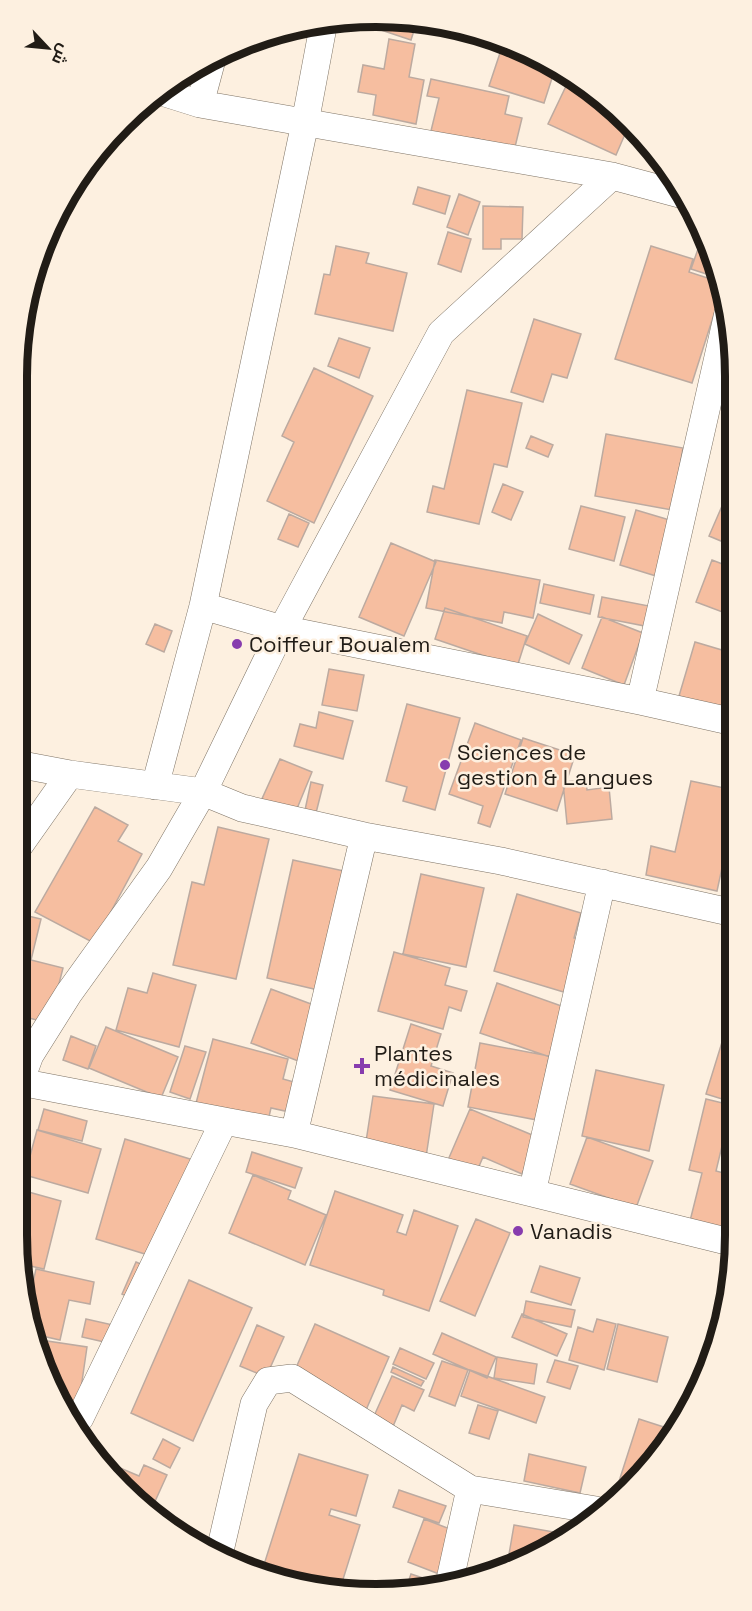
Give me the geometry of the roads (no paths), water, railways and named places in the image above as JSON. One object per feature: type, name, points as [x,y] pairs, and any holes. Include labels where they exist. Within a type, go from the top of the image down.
[{"type":"street","points":[[155,786],[203,606],[322,31]]},
{"type":"street","points":[[200,104],[208,71]]},
{"type":"street","points":[[170,95],[200,104],[612,176],[672,192]]},
{"type":"street","points":[[27,1063],[69,993],[159,868],[203,792],[282,629],[441,333],[612,176]]},
{"type":"street","points":[[640,700],[723,337]]},
{"type":"street","points":[[203,606],[282,629],[640,700],[725,721]]},
{"type":"street","points":[[27,766],[203,792],[242,808],[364,836],[501,861],[725,911]]},
{"type":"street","points":[[27,834],[70,774]]},
{"type":"street","points":[[294,1134],[364,836]]},
{"type":"street","points":[[532,1193],[602,883]]},
{"type":"street","points":[[27,1089],[294,1134],[725,1242]]},
{"type":"street","points":[[80,1418],[224,1121]]},
{"type":"street","points":[[221,1547],[255,1404],[268,1381],[292,1378],[470,1489],[591,1509]]},
{"type":"street","points":[[451,1575],[470,1489]]},
{"type":"place","name":"Coiffeur Boualem","points":[[237,644]]},
{"type":"place","name":"Sciences de gestion & Langues","points":[[445,765]]},
{"type":"place","name":"Plantes médicinales","points":[[362,1066]]},
{"type":"place","name":"Vanadis","points":[[518,1231]]}]
